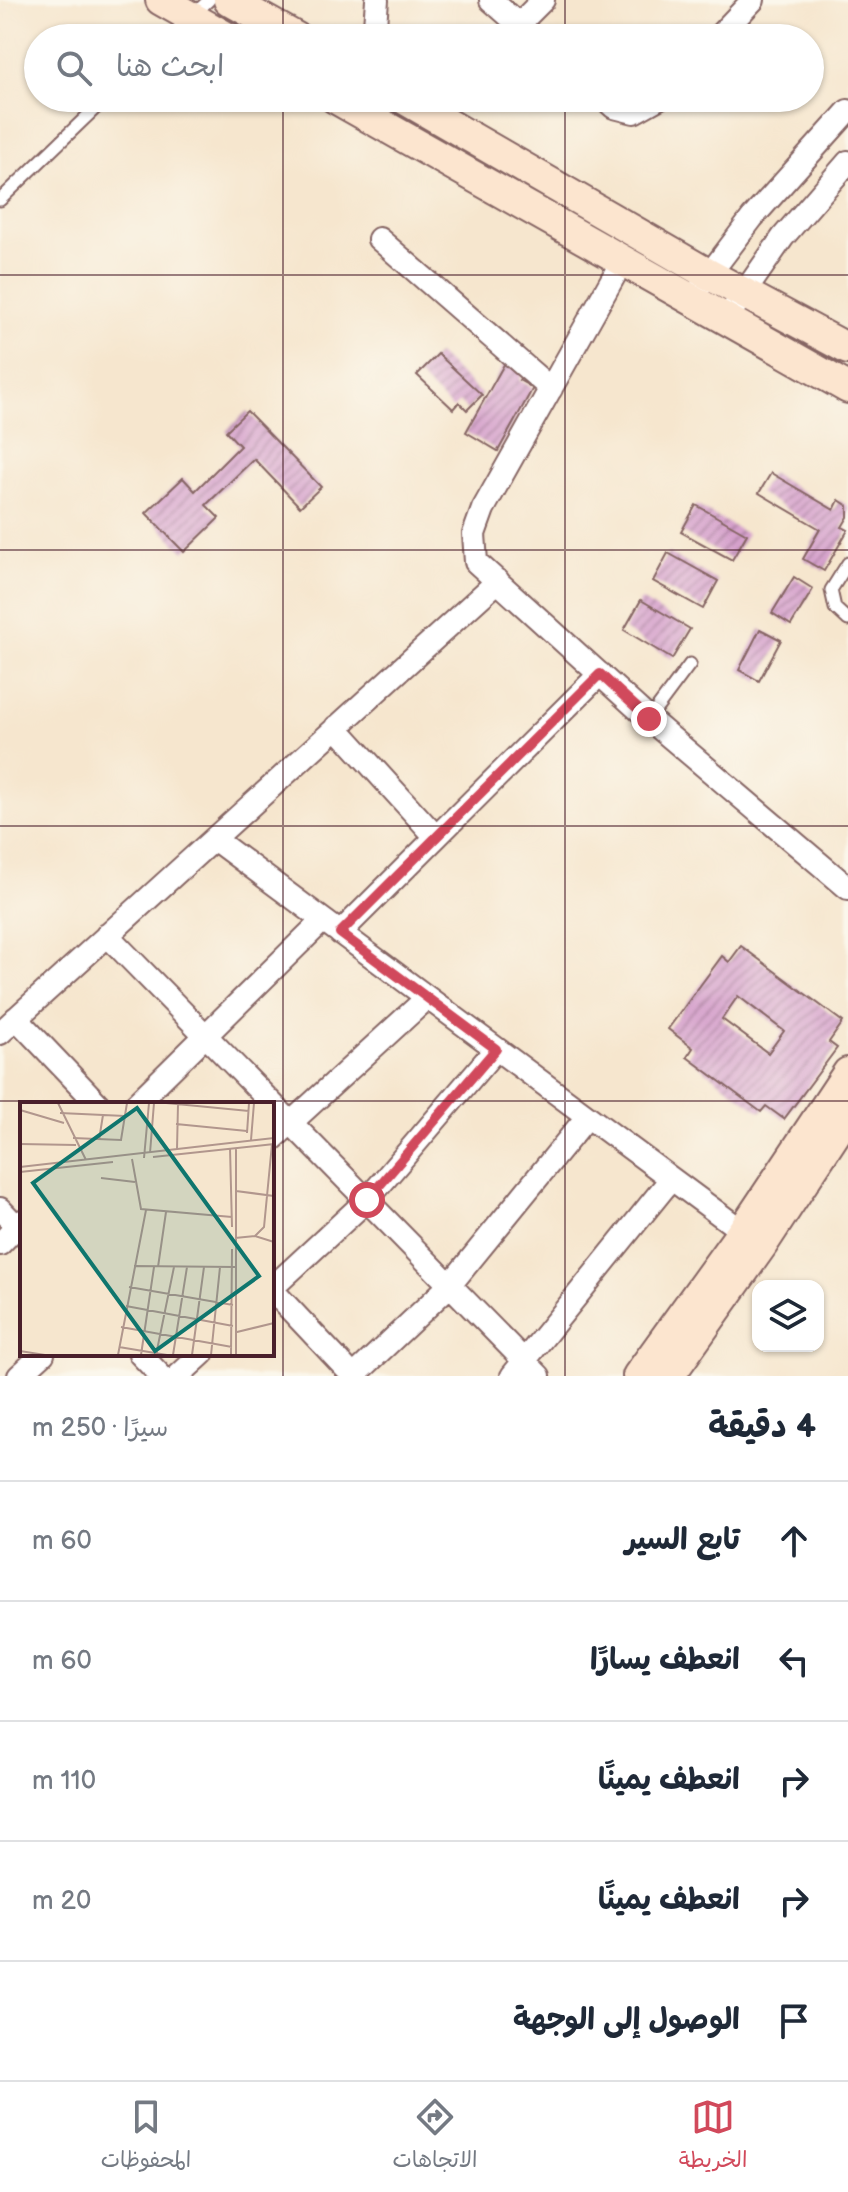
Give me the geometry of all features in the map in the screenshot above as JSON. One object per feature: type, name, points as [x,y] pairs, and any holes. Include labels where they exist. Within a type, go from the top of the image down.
[{"type":"main road","points":[[161,0],[200,9],[214,24]]},
{"type":"main road","points":[[229,0],[272,24]]},
{"type":"main road","points":[[360,112],[848,388]]},
{"type":"main road","points":[[427,112],[743,294],[848,349]]},
{"type":"main road","points":[[669,1376],[848,1073]]},
{"type":"main road","points":[[638,1376],[752,1239],[848,1114]]},
{"type":"street","points":[[375,24],[377,0]]},
{"type":"street","points":[[491,0],[518,24]]},
{"type":"street","points":[[530,24],[543,0]]},
{"type":"street","points":[[730,24],[751,0]]},
{"type":"street","points":[[692,300],[708,274],[774,191],[848,111]]},
{"type":"street","points":[[726,319],[783,237],[848,162]]},
{"type":"street","points":[[379,239],[551,389]]},
{"type":"street","points":[[623,260],[483,509],[474,534],[476,562],[649,719],[848,888]]},
{"type":"street","points":[[96,1102],[8,1025],[498,581]]},
{"type":"street","points":[[138,1102],[204,1034],[436,837],[600,674]]},
{"type":"street","points":[[336,727],[436,837]]},
{"type":"street","points":[[214,839],[752,1239]]},
{"type":"street","points":[[107,935],[271,1102]]},
{"type":"street","points":[[274,1138],[427,998]]},
{"type":"street","points":[[274,1287],[367,1200],[496,1049]]},
{"type":"street","points":[[274,1105],[450,1285],[525,1371],[671,1179]]},
{"type":"street","points":[[274,1291],[353,1376],[450,1285],[587,1117]]},
{"type":"street","points":[[0,1209],[20,1226],[0,1244]]},
{"type":"street","points":[[19,1376],[41,1356]]},
{"type":"street","points":[[142,1356],[161,1376]]},
{"type":"street","points":[[178,1376],[200,1356]]},
{"type":"lane","points":[[184,24],[200,9]]},
{"type":"lane","points":[[0,200],[91,112]]},
{"type":"lane","points":[[848,563],[831,590],[835,608],[848,620]]},
{"type":"lane","points":[[649,719],[690,664]]},
{"type":"building","points":[[438,354],[482,395],[467,410],[459,402],[453,409],[417,375]]},
{"type":"building","points":[[507,359],[525,369],[519,380],[533,388],[498,451],[466,432]]},
{"type":"building","points":[[247,411],[321,487],[300,507],[254,459],[206,505],[219,518],[184,552],[146,513],[183,478],[195,491],[240,446],[226,431]]},
{"type":"building","points":[[771,473],[834,510],[839,500],[848,506],[848,517],[842,527],[848,530],[824,571],[803,559],[820,529],[759,493]]},
{"type":"building","points":[[696,505],[747,534],[732,560],[681,532]]},
{"type":"building","points":[[668,553],[718,581],[703,609],[653,581]]},
{"type":"building","points":[[794,577],[813,589],[791,625],[772,613]]},
{"type":"building","points":[[641,600],[690,629],[672,659],[624,630]]},
{"type":"building","points":[[760,629],[781,640],[759,681],[739,670]]},
{"type":"building","points":[[741,946],[843,1022],[829,1042],[837,1048],[784,1119],[766,1106],[761,1112],[687,1057],[693,1048],[668,1029],[722,956],[729,962]],"holes":[[[738,996],[784,1031],[768,1053],[722,1019]]]},
{"type":"route","points":[[367,1200],[496,1049],[340,933],[600,674],[649,719]]}]
